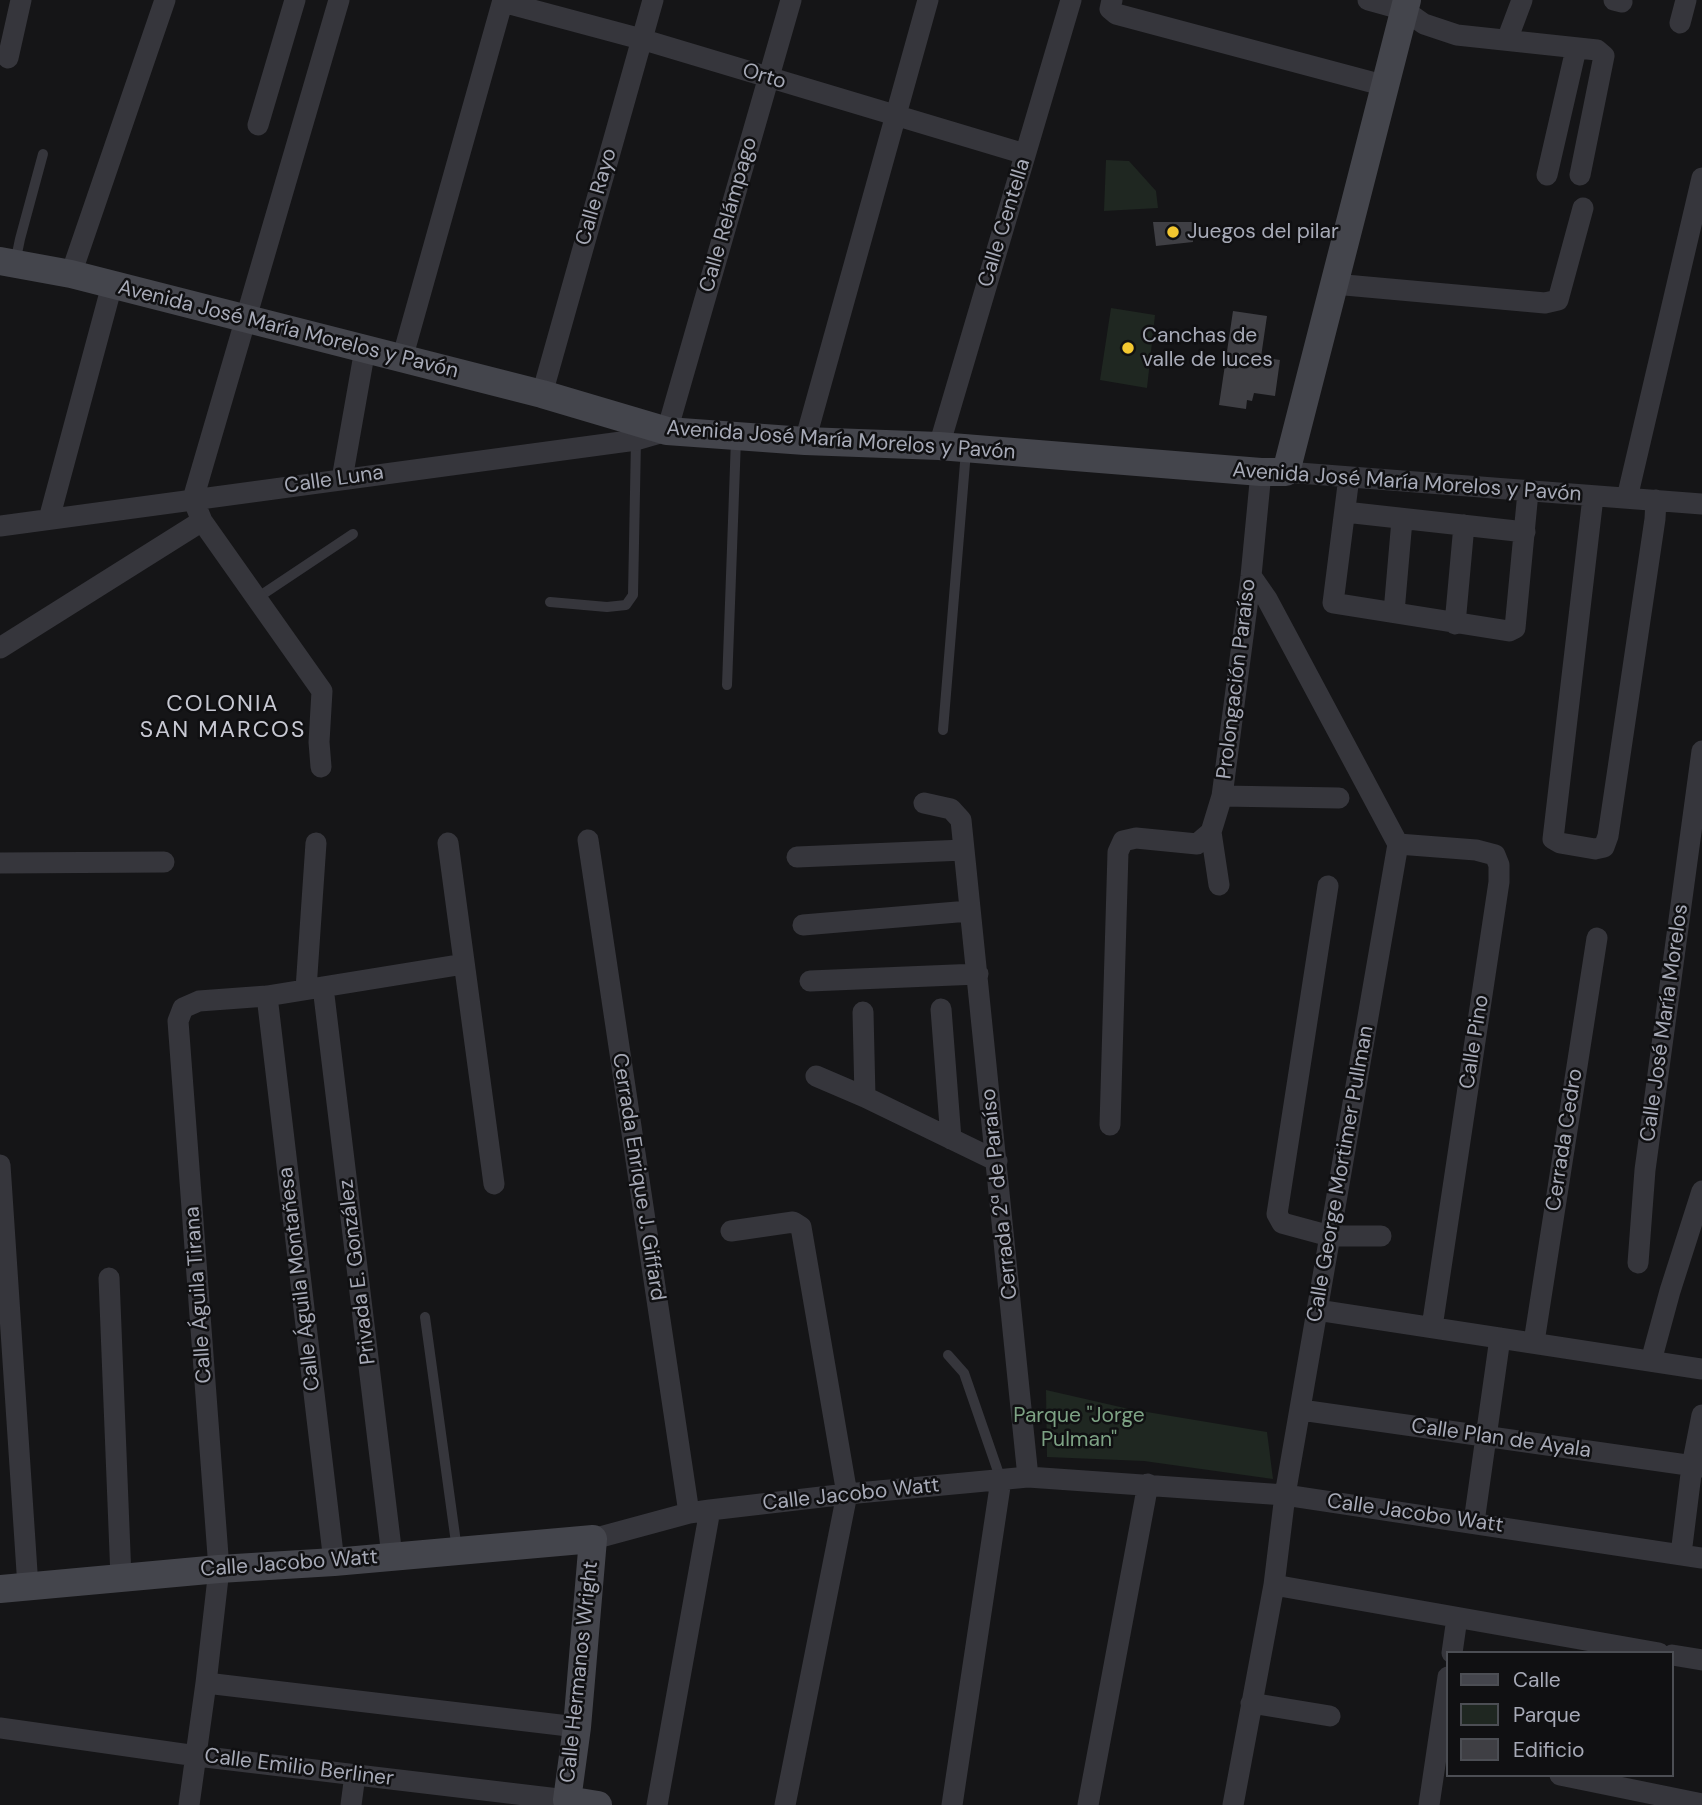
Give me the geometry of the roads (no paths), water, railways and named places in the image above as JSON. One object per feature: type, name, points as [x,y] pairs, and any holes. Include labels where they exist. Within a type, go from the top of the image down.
[{"type":"street","points":[[8,58],[21,0]]},
{"type":"street","points":[[71,274],[165,0]]},
{"type":"street","points":[[258,125],[295,0]]},
{"type":"street","points":[[321,767],[319,742],[322,691],[201,521],[193,499],[338,0]]},
{"type":"street","name":"Calle Rayo","points":[[542,394],[653,0]]},
{"type":"street","name":"Calle Relámpago","points":[[667,430],[791,0]]},
{"type":"street","points":[[805,441],[928,0]]},
{"type":"street","name":"Calle Centella","points":[[953,448],[1025,155],[1071,0]]},
{"type":"street","points":[[1112,0],[1110,9],[1116,14],[1385,86]]},
{"type":"street","points":[[1368,0],[1405,5],[1424,24],[1457,35],[1597,50],[1604,56],[1580,175]]},
{"type":"street","points":[[1507,40],[1521,0]]},
{"type":"street","points":[[1680,23],[1686,0]]},
{"type":"street","points":[[402,359],[503,1]]},
{"type":"street","name":"Orto","points":[[503,1],[641,39],[1025,155]]},
{"type":"street","points":[[1274,472],[1334,284],[1405,5]]},
{"type":"street","points":[[1547,175],[1576,49]]},
{"type":"street","points":[[1627,498],[1702,178]]},
{"type":"street","points":[[1334,284],[1545,303],[1558,300],[1583,208]]},
{"type":"street","name":"Avenida José María Morelos y Pavón","points":[[8,262],[71,274],[542,394],[667,430],[805,441],[953,448],[1702,503]]},
{"type":"street","points":[[49,519],[112,285]]},
{"type":"street","points":[[342,479],[365,349]]},
{"type":"street","name":"Calle Luna","points":[[0,526],[636,440],[667,430]]},
{"type":"street","name":"Prolongación Paraíso","points":[[1219,885],[1211,832],[1222,796],[1251,576],[1274,472]]},
{"type":"street","points":[[1349,477],[1333,603],[1509,631],[1515,628],[1528,492]]},
{"type":"street","points":[[1593,497],[1553,839],[1560,843],[1595,849],[1604,846],[1608,836],[1656,500]]},
{"type":"street","points":[[1345,512],[1525,532]]},
{"type":"street","points":[[1394,612],[1402,520]]},
{"type":"street","points":[[0,648],[201,521]]},
{"type":"street","points":[[1455,624],[1464,525]]},
{"type":"street","points":[[1251,576],[1267,599],[1398,844]]},
{"type":"street","name":"Calle José María Morelos","points":[[1638,1263],[1646,1170],[1702,751]]},
{"type":"street","points":[[1222,796],[1339,798]]},
{"type":"street","name":"Cerrada 2ª de Paraíso","points":[[924,803],[951,809],[961,820],[1028,1476]]},
{"type":"street","points":[[1110,1125],[1118,852],[1123,841],[1136,838],[1197,844],[1211,832]]},
{"type":"street","name":"Cerrada Enrique J. Giffard","points":[[588,840],[699,1512],[657,1805]]},
{"type":"street","name":"Privada E. González","points":[[316,843],[315,988],[392,1556]]},
{"type":"street","points":[[448,843],[494,1184]]},
{"type":"street","name":"Calle George Mortimer Pullman","points":[[1233,1805],[1274,1585],[1285,1495],[1398,844]]},
{"type":"street","name":"Calle Pino","points":[[1398,844],[1476,850],[1495,855],[1499,866],[1497,896],[1432,1327]]},
{"type":"street","points":[[797,857],[964,850]]},
{"type":"street","points":[[0,863],[164,862]]},
{"type":"street","points":[[1328,886],[1278,1214],[1282,1223],[1330,1236],[1381,1236]]},
{"type":"street","points":[[803,925],[969,911]]},
{"type":"street","name":"Cerrada Cedro","points":[[1534,1342],[1597,938]]},
{"type":"street","points":[[267,996],[464,964]]},
{"type":"street","points":[[810,981],[978,974]]},
{"type":"street","name":"Calle Águila Tirana","points":[[189,1805],[219,1569],[178,1021],[183,1008],[199,1001],[267,996]]},
{"type":"street","name":"Calle Águila Montañesa","points":[[267,996],[334,1562]]},
{"type":"street","points":[[941,1009],[951,1139]]},
{"type":"street","points":[[863,1012],[865,1097]]},
{"type":"street","points":[[816,1076],[997,1161]]},
{"type":"street","points":[[0,1165],[28,1587]]},
{"type":"street","points":[[1651,1361],[1702,1191]]},
{"type":"street","points":[[731,1231],[793,1222],[801,1227],[847,1494],[785,1805]]},
{"type":"street","points":[[109,1278],[121,1578]]},
{"type":"street","points":[[1317,1310],[1702,1369]]},
{"type":"street","points":[[1474,1522],[1500,1338]]},
{"type":"street","name":"Calle Plan de Ayala","points":[[1301,1410],[1697,1466]]},
{"type":"street","points":[[1692,1556],[1702,1415]]},
{"type":"street","name":"Calle Jacobo Watt","points":[[0,1589],[593,1539],[699,1512],[1028,1476],[1285,1495],[1692,1556]]},
{"type":"street","points":[[952,1805],[1001,1480]]},
{"type":"street","points":[[1088,1805],[1148,1484]]},
{"type":"street","name":"Calle Hermanos Wright","points":[[566,1802],[577,1727],[593,1539]]},
{"type":"street","points":[[1274,1585],[1646,1651]]},
{"type":"street","points":[[1452,1651],[1457,1618]]},
{"type":"street","points":[[1674,1655],[1702,1660]]},
{"type":"street","points":[[206,1683],[577,1727]]},
{"type":"street","points":[[1429,1805],[1446,1690]]},
{"type":"street","points":[[1251,1703],[1330,1716]]},
{"type":"street","name":"Calle Emilio Berliner","points":[[0,1728],[197,1756],[598,1805]]},
{"type":"street","points":[[351,1805],[355,1775]]},
{"type":"street","points":[[1570,1777],[1702,1804]]},
{"type":"lane","points":[[8,262],[20,239],[43,154]]},
{"type":"lane","points":[[727,685],[736,436]]},
{"type":"lane","points":[[550,602],[607,607],[626,605],[633,595],[636,440]]},
{"type":"lane","points":[[943,730],[953,448]]},
{"type":"lane","points":[[257,598],[353,534]]},
{"type":"lane","points":[[425,1317],[457,1551]]},
{"type":"lane","points":[[948,1355],[964,1373],[1001,1480]]},
{"type":"place","name":"Juegos del pilar","points":[[1173,232]]},
{"type":"place","name":"Canchas de valle de luces","points":[[1128,348]]},
{"type":"district","name":"COLONIA SAN MARCOS","points":[[223,718]]},
{"type":"park label","name":"Parque \"Jorge Pulman\"","points":[[1079,1428]]}]
